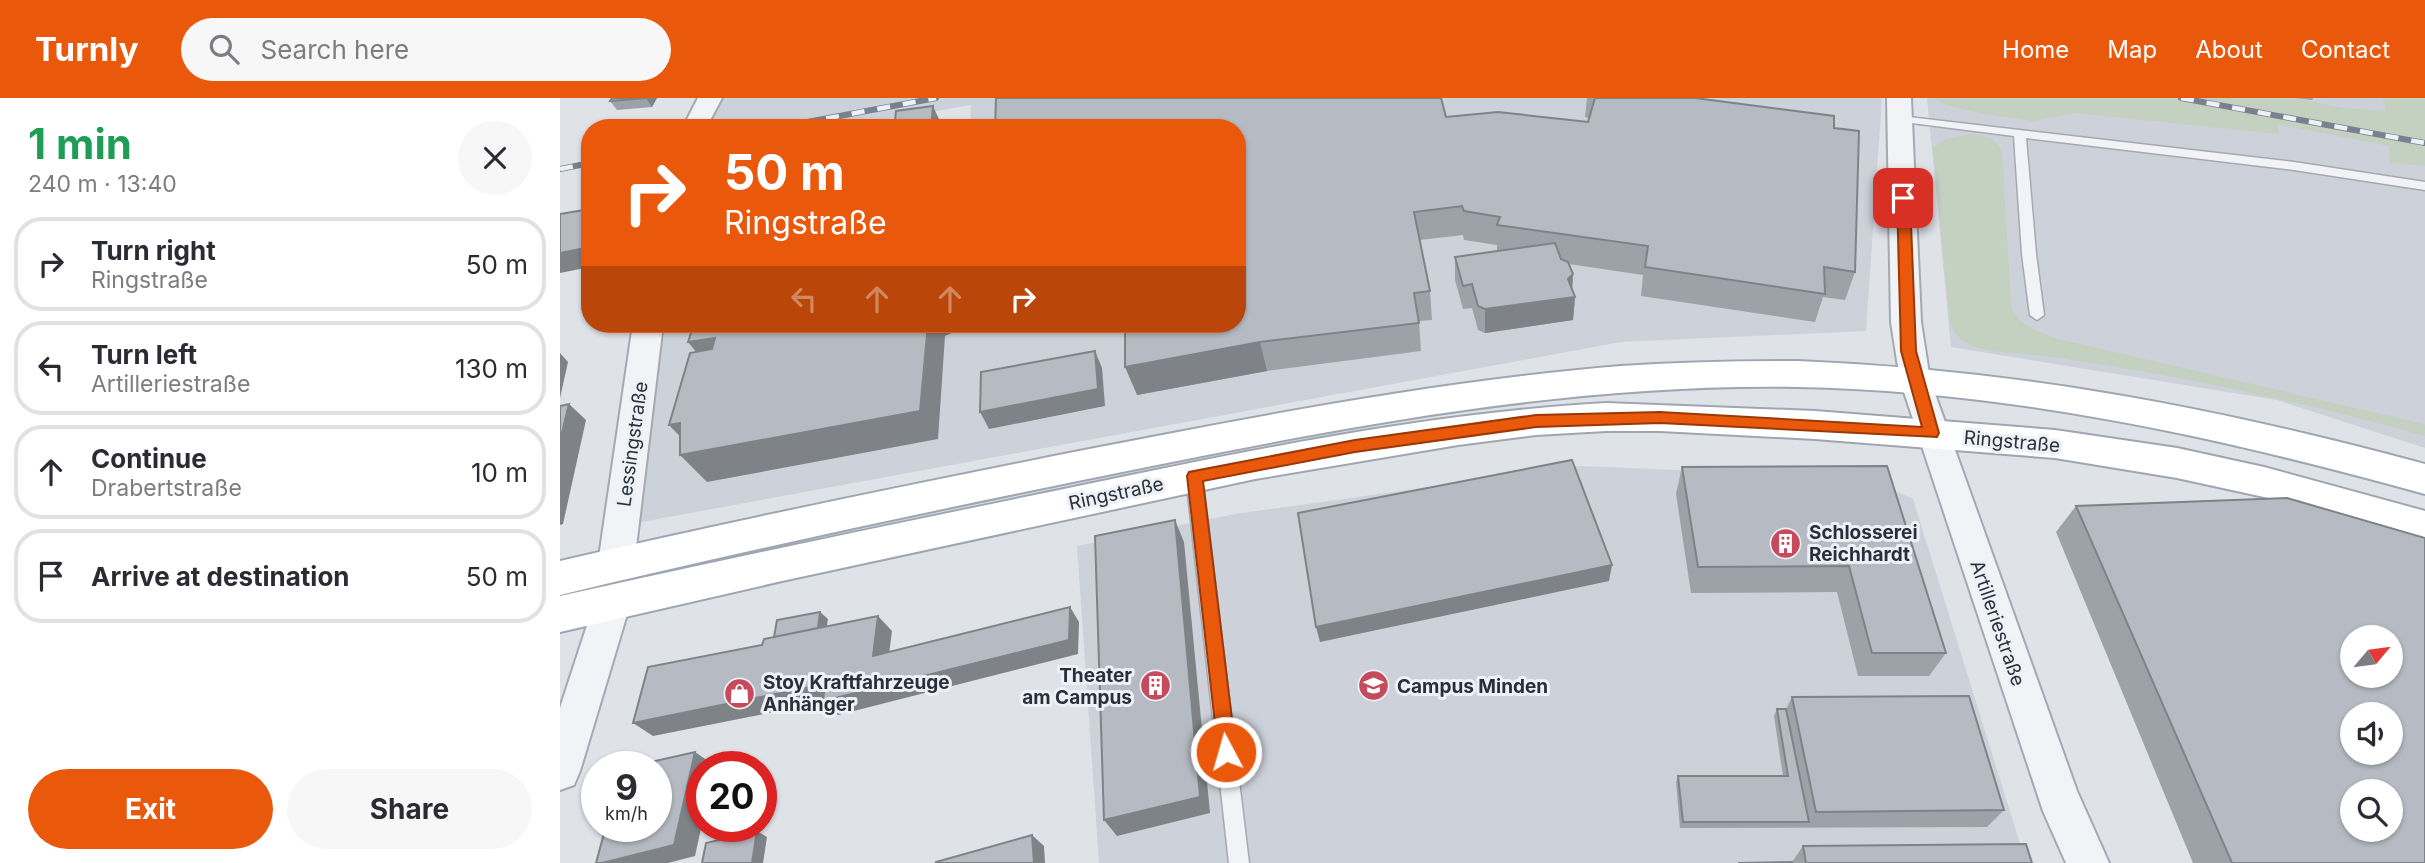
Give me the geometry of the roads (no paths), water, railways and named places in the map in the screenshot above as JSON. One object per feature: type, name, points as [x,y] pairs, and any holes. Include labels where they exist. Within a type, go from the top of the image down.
[{"type":"main road","name":"Ringstraße","points":[[560,614],[614,583],[1029,476],[1396,406],[1530,387],[1664,376],[1792,374],[1915,380],[2056,397],[2187,421],[2351,458],[2425,479]]},
{"type":"main road","name":"Ringstraße","points":[[560,578],[614,583],[1368,444],[1536,421],[1660,417],[1931,433],[2055,444],[2177,463],[2263,482],[2425,527]]},
{"type":"street","points":[[699,119],[710,98]]},
{"type":"street","name":"Artilleriestraße","points":[[1900,108],[1906,322],[1915,380],[1931,433],[2059,797],[2088,863]]},
{"type":"street","name":"Lessingstraße","points":[[560,771],[614,583],[647,333]]},
{"type":"lane","points":[[1900,108],[2020,133],[2294,166],[2425,186]]},
{"type":"lane","points":[[2020,133],[2029,254],[2038,315]]},
{"type":"lane","points":[[1195,476],[1239,863]]},
{"type":"railway","points":[[823,119],[936,98]]},
{"type":"railway","points":[[2181,98],[2425,143]]},
{"type":"railway","points":[[560,169],[581,165]]},
{"type":"place","name":"Schlosserei Reichhardt","points":[[1786,543]]},
{"type":"place","name":"Theater am Campus","points":[[1155,686]]},
{"type":"place","name":"Campus Minden","points":[[1374,686]]},
{"type":"place","name":"Stoy Kraftfahrzeuge Anhänger","points":[[740,693]]}]
